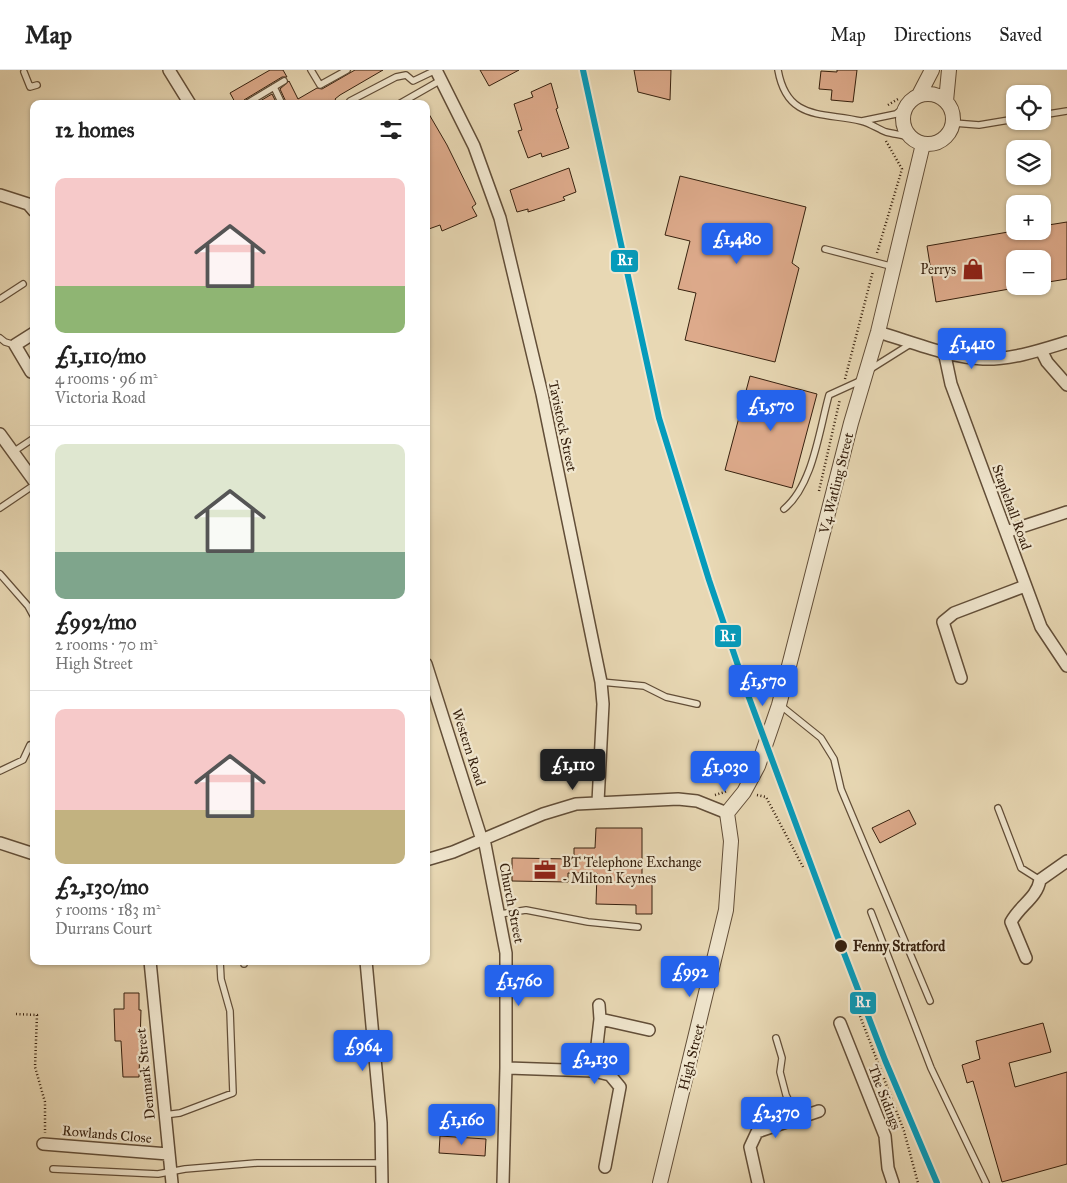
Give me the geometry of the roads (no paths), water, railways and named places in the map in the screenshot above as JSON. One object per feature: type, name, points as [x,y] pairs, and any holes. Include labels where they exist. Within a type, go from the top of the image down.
[{"type":"street","points":[[169,70],[188,100]]},
{"type":"street","points":[[910,98],[934,94],[946,101],[954,115],[954,123],[946,138],[939,142],[923,144],[909,137],[903,121],[910,98],[932,70]]},
{"type":"street","points":[[946,101],[950,70]]},
{"type":"street","name":"Tavistock Street","points":[[438,73],[474,146],[500,218],[542,394],[600,682],[602,704],[598,802]]},
{"type":"street","name":"V4 Watling Street","points":[[727,812],[737,791],[758,766],[779,705],[800,629],[851,423],[878,332],[923,144]]},
{"type":"street","points":[[0,195],[30,204]]},
{"type":"street","points":[[878,332],[912,343],[983,359],[1041,350],[1067,342]]},
{"type":"street","points":[[30,336],[15,345],[30,370]]},
{"type":"street","points":[[1041,350],[1047,362],[1067,384]]},
{"type":"street","name":"Staplehall Road","points":[[944,351],[951,384],[1025,586],[1042,627],[1067,666]]},
{"type":"street","points":[[0,434],[30,477]]},
{"type":"street","points":[[1006,532],[1067,512]]},
{"type":"street","points":[[961,678],[943,622],[954,613],[1025,586]]},
{"type":"street","name":"Western Road","points":[[430,676],[483,839]]},
{"type":"street","points":[[430,859],[454,852],[543,814],[576,804],[678,799],[696,801],[727,812]]},
{"type":"street","name":"High Street","points":[[660,1183],[726,910],[731,840],[727,812]]},
{"type":"street","name":"Church Street","points":[[483,839],[500,914],[506,953],[503,1183]]},
{"type":"street","points":[[0,843],[30,853]]},
{"type":"street","points":[[1026,958],[1011,922],[1016,912],[1038,891],[1040,880],[1067,861]]},
{"type":"street","name":"Denmark Street","points":[[150,965],[171,1178]]},
{"type":"street","points":[[366,965],[383,1163],[382,1183]]},
{"type":"street","points":[[594,1071],[600,1019],[599,1005]]},
{"type":"street","points":[[600,1019],[649,1030]]},
{"type":"street","name":"The Sidings","points":[[840,1023],[885,1136],[888,1168],[893,1183]]},
{"type":"street","points":[[506,1068],[594,1071],[610,1075],[620,1087],[605,1167]]},
{"type":"street","points":[[758,1183],[750,1147],[756,1132],[819,1111]]},
{"type":"street","name":"Rowlands Close","points":[[44,1144],[168,1154]]},
{"type":"lane","points":[[311,70],[320,85],[347,70]]},
{"type":"lane","points":[[778,70],[780,85],[788,98],[799,108],[815,115],[862,122],[887,132],[909,137]]},
{"type":"lane","points":[[24,72],[30,87],[37,85]]},
{"type":"lane","points":[[352,100],[396,77],[406,75],[413,81],[438,73]]},
{"type":"lane","points":[[404,100],[438,73]]},
{"type":"lane","points":[[253,100],[284,81]]},
{"type":"lane","points":[[274,87],[280,100]]},
{"type":"lane","points":[[862,122],[896,114],[910,98]]},
{"type":"lane","points":[[1051,114],[1067,111]]},
{"type":"lane","points":[[954,123],[979,125],[1006,120]]},
{"type":"lane","points":[[825,249],[894,267]]},
{"type":"lane","points":[[0,299],[23,284]]},
{"type":"lane","points":[[0,338],[5,342],[15,345]]},
{"type":"lane","points":[[784,510],[794,501],[804,484],[829,395],[865,375],[912,343]]},
{"type":"lane","points":[[13,452],[30,441]]},
{"type":"lane","points":[[0,508],[30,486]]},
{"type":"lane","points":[[0,574],[30,610]]},
{"type":"lane","points":[[600,682],[644,686],[666,697],[696,704]]},
{"type":"lane","points":[[779,705],[821,738],[834,759],[841,789],[930,1001]]},
{"type":"lane","points":[[0,771],[23,760],[30,745]]},
{"type":"lane","points":[[998,808],[1021,868],[1040,880]]},
{"type":"lane","points":[[500,914],[526,910],[588,922],[638,927]]},
{"type":"lane","points":[[871,912],[931,1068],[986,1183]]},
{"type":"lane","points":[[164,1114],[180,1113],[233,1093],[230,1012],[221,979],[220,965]]},
{"type":"lane","points":[[776,1038],[782,1058],[780,1072],[786,1095],[797,1118]]},
{"type":"lane","points":[[53,1169],[171,1178],[185,1169],[257,1163],[383,1163]]},
{"type":"railway","points":[[583,70],[659,418],[709,580]]},
{"type":"place","name":"Perrys","points":[[973,269]]},
{"type":"place","name":"BT Telephone Exchange - Milton Keynes","points":[[545,870]]},
{"type":"place","name":"Fenny Stratford","points":[[841,946]]}]
